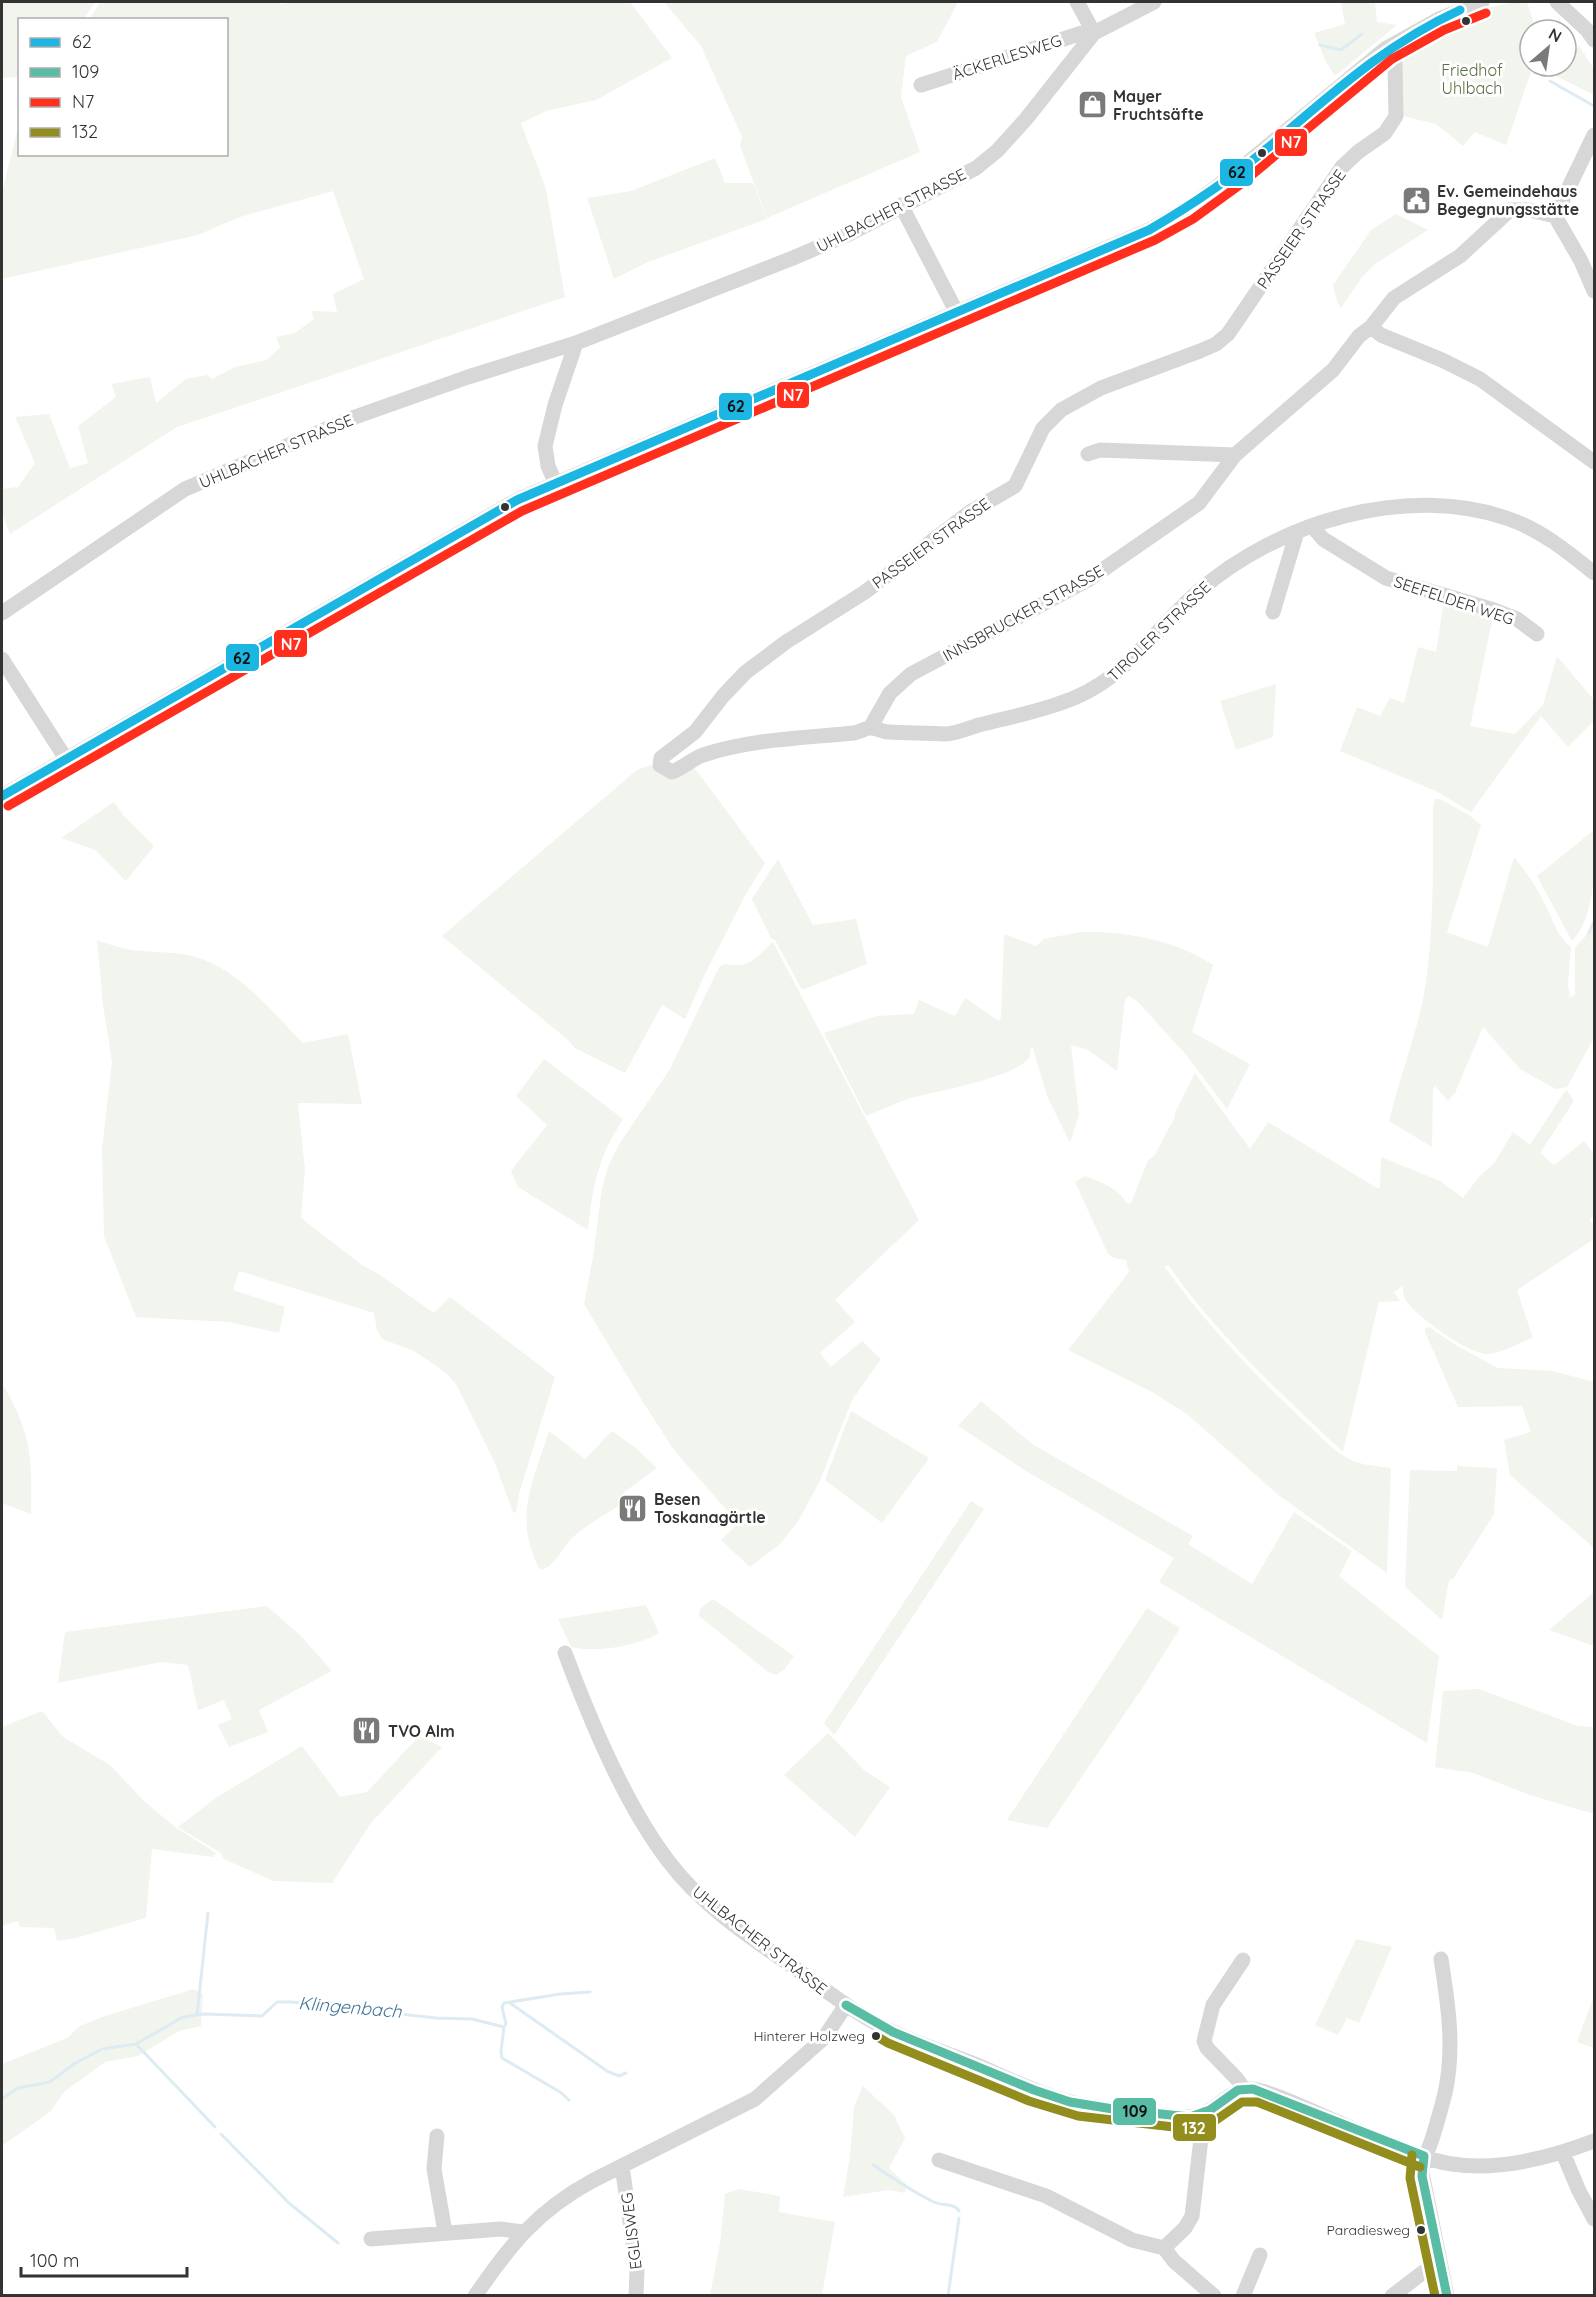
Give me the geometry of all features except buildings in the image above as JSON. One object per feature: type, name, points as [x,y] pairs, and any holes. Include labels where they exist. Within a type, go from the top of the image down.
[{"type":"street","points":[[1077,2],[1094,33]]},
{"type":"street","name":"UHLBACHER STRASSE","points":[[2,613],[185,489],[355,417],[468,377],[576,343],[793,258],[849,234],[976,168],[997,151],[1026,119],[1094,33],[1154,2]]},
{"type":"street","points":[[2,796],[491,513],[555,482],[1149,230],[1181,212],[1255,157],[1385,49],[1439,19],[1482,2]]},
{"type":"street","points":[[1557,2],[1587,30],[1594,40]]},
{"type":"street","name":"ÄCKERLESWEG","points":[[921,85],[1082,33],[1094,33]]},
{"type":"street","name":"PASSEIER STRASSE","points":[[947,734],[887,732],[870,728],[859,732],[804,736],[734,748],[702,756],[672,772],[665,770],[660,764],[663,757],[695,732],[723,696],[746,672],[786,642],[865,592],[970,512],[1015,486],[1043,428],[1061,410],[1101,388],[1216,344],[1228,334],[1342,167],[1358,152],[1385,133],[1396,117],[1395,64],[1385,49]]},
{"type":"street","points":[[1594,135],[1555,216],[1581,261],[1594,291]]},
{"type":"street","points":[[901,205],[957,313]]},
{"type":"street","name":"INNSBRUCKER STRASSE","points":[[870,728],[890,693],[911,674],[1088,580],[1199,503],[1235,456],[1333,370],[1359,336],[1371,327],[1394,298],[1460,256],[1510,210],[1529,210],[1555,216]]},
{"type":"street","points":[[1371,327],[1381,334],[1480,379],[1594,462]]},
{"type":"street","points":[[555,482],[548,466],[545,446],[555,405],[576,343]]},
{"type":"street","points":[[1088,454],[1100,450],[1235,456]]},
{"type":"street","name":"TIROLER STRASSE","points":[[947,734],[1055,705],[1095,689],[1124,668],[1178,610],[1215,578],[1249,556],[1297,532],[1342,515],[1380,508],[1432,506],[1479,511],[1510,519],[1537,532],[1594,573]]},
{"type":"street","name":"SEEFELDER WEG","points":[[1312,526],[1323,539],[1386,578],[1494,610],[1517,620],[1537,634]]},
{"type":"street","points":[[1273,612],[1297,532]]},
{"type":"street","points":[[2,660],[66,759]]},
{"type":"street","name":"UHLBACHER STRASSE","points":[[565,1653],[586,1708],[620,1778],[653,1839],[672,1866],[694,1891],[716,1909],[846,2005],[889,2030],[1047,2095],[1087,2105],[1190,2117],[1204,2113],[1236,2091],[1244,2089]]},
{"type":"street","points":[[1441,1959],[1450,2024],[1451,2056],[1444,2095],[1431,2141],[1424,2156],[1422,2174],[1447,2295]]},
{"type":"street","points":[[1243,1960],[1214,2005],[1204,2041],[1207,2048],[1244,2089],[1259,2090],[1282,2098],[1424,2156],[1453,2164],[1482,2166],[1540,2158],[1563,2153],[1594,2141]]},
{"type":"street","points":[[475,2295],[523,2232],[567,2195],[754,2099],[824,2038],[846,2005]]},
{"type":"street","points":[[1164,2248],[1185,2228],[1193,2212],[1204,2113]]},
{"type":"street","points":[[437,2136],[434,2166],[446,2232]]},
{"type":"street","points":[[1563,2153],[1576,2185],[1594,2219]]},
{"type":"street","points":[[939,2160],[1046,2196],[1128,2239],[1164,2248],[1174,2261],[1214,2295]]},
{"type":"street","name":"EGLISWEG","points":[[622,2166],[637,2270],[636,2295]]},
{"type":"street","points":[[371,2239],[501,2229],[523,2232]]},
{"type":"street","points":[[1243,2295],[1260,2255]]},
{"type":"street","points":[[1392,2295],[1438,2260]]},
{"type":"green space","points":[[2,2],[95,2],[85,18],[18,18],[18,77],[2,78]]},
{"type":"green space","points":[[100,2],[277,2],[281,4],[285,2],[630,2],[672,58],[596,100],[546,111],[521,123],[546,189],[565,297],[177,427],[10,534],[2,513],[2,489],[18,487],[35,463],[15,417],[49,414],[70,468],[88,463],[78,426],[116,397],[111,384],[150,377],[156,403],[186,379],[207,375],[212,379],[235,367],[267,360],[280,347],[276,337],[295,333],[314,319],[311,311],[337,312],[333,294],[364,279],[333,191],[240,217],[198,235],[2,279],[2,192],[18,128],[18,156],[228,156],[228,18],[91,18]]},
{"type":"green space","points":[[664,2],[958,2],[937,42],[906,56],[901,97],[920,152],[767,218],[740,146],[742,137],[701,46]]},
{"type":"green space","points":[[1341,2],[1375,2],[1377,22],[1397,25],[1335,76],[1326,62],[1314,33],[1345,24]]},
{"type":"green space","name":"Friedhof Uhlbach","points":[[1527,2],[1532,18],[1518,18],[1518,78],[1529,78],[1506,145],[1475,132],[1463,146],[1436,124],[1403,116],[1401,61],[1407,46],[1415,39],[1475,22],[1487,8]]},
{"type":"green space","points":[[1578,47],[1594,69],[1594,95],[1559,78],[1578,78]]},
{"type":"green space","points":[[715,158],[725,183],[753,183],[767,219],[648,262],[614,279],[587,198],[631,191]]},
{"type":"green space","points":[[1396,214],[1428,230],[1375,264],[1362,277],[1341,308],[1337,302],[1333,285],[1371,230]]},
{"type":"green space","points":[[1444,601],[1493,617],[1470,726],[1515,734],[1543,705],[1557,656],[1594,700],[1594,721],[1568,747],[1541,716],[1471,812],[1436,791],[1340,751],[1357,707],[1380,716],[1390,698],[1404,703],[1418,647],[1436,652]]},
{"type":"green space","points":[[1276,684],[1273,737],[1236,750],[1220,701]]},
{"type":"green space","points":[[691,763],[765,863],[746,894],[685,1019],[662,1005],[625,1073],[575,1048],[442,936],[637,770],[651,765],[656,767]]},
{"type":"green space","points":[[1435,799],[1440,799],[1469,815],[1481,825],[1447,932],[1443,931],[1488,947],[1514,857],[1535,887],[1559,933],[1571,947],[1568,984],[1570,996],[1565,997],[1571,997],[1575,995],[1575,947],[1585,937],[1594,918],[1594,1038],[1567,1087],[1556,1089],[1520,1069],[1483,1027],[1455,1093],[1448,1101],[1435,1086],[1433,1089],[1432,1147],[1389,1121],[1419,1017],[1426,982],[1432,916]]},
{"type":"green space","points":[[114,802],[124,816],[154,846],[126,881],[95,850],[61,838]]},
{"type":"green space","points":[[1594,830],[1594,874],[1590,904],[1586,918],[1572,941],[1537,876]]},
{"type":"green space","points":[[778,859],[813,925],[856,919],[867,964],[802,990],[775,940],[771,938],[752,899]]},
{"type":"green space","points":[[1081,932],[1133,935],[1167,943],[1199,956],[1213,965],[1192,1032],[1250,1064],[1227,1109],[1187,1056],[1138,1002],[1129,996],[1125,1000],[1117,1071],[1088,1050],[1071,1045],[1079,1115],[1070,1143],[1047,1096],[1033,1048],[1030,1049],[1030,1057],[1022,1065],[1009,1071],[974,1083],[911,1098],[866,1116],[824,1033],[877,1016],[914,1014],[919,1000],[955,1016],[965,998],[999,1021],[1004,934],[1036,946],[1044,939]]},
{"type":"green space","points":[[97,940],[132,950],[188,955],[212,963],[254,993],[303,1043],[348,1034],[362,1104],[298,1103],[305,1169],[301,1218],[362,1265],[434,1313],[450,1297],[555,1377],[519,1494],[516,1513],[513,1512],[494,1461],[456,1384],[445,1372],[414,1351],[382,1339],[377,1330],[374,1313],[239,1271],[233,1290],[285,1307],[279,1333],[229,1322],[136,1317],[104,1236],[102,1149],[112,1062],[103,1005]]},
{"type":"green space","points":[[773,942],[919,1220],[835,1300],[855,1322],[820,1353],[831,1367],[862,1341],[881,1359],[852,1400],[819,1483],[797,1523],[780,1544],[750,1567],[721,1540],[738,1523],[674,1450],[584,1304],[602,1188],[608,1167],[618,1146],[670,1069],[719,967],[724,964],[746,964]]},
{"type":"green space","points":[[544,1059],[623,1119],[602,1159],[592,1199],[588,1230],[518,1187],[511,1171],[547,1125],[516,1096]]},
{"type":"green space","points":[[1195,1073],[1250,1149],[1268,1122],[1377,1188],[1380,1187],[1381,1157],[1440,1181],[1463,1198],[1478,1178],[1495,1162],[1513,1132],[1530,1145],[1565,1091],[1567,1090],[1574,1101],[1540,1153],[1554,1165],[1584,1141],[1594,1154],[1594,1215],[1589,1221],[1594,1224],[1594,1239],[1517,1290],[1533,1338],[1505,1350],[1489,1354],[1480,1353],[1456,1342],[1420,1315],[1405,1299],[1403,1286],[1394,1292],[1400,1301],[1379,1302],[1343,1452],[1251,1364],[1208,1316],[1169,1266],[1164,1266],[1229,1346],[1329,1445],[1352,1460],[1391,1468],[1387,1573],[1277,1494],[1187,1414],[1152,1392],[1068,1350],[1129,1272],[1126,1260],[1114,1258],[1108,1254],[1075,1182],[1085,1176],[1109,1186],[1119,1193],[1127,1204],[1131,1203],[1148,1160],[1154,1156]]},
{"type":"green space","points":[[1429,1327],[1457,1346],[1498,1368],[1553,1371],[1594,1382],[1594,1548],[1510,1475],[1504,1440],[1531,1432],[1522,1406],[1458,1407],[1425,1332],[1425,1328]]},
{"type":"green space","points":[[2,1383],[25,1432],[30,1461],[31,1514],[2,1503]]},
{"type":"green space","points":[[981,1401],[1032,1444],[1193,1536],[1188,1544],[1252,1584],[1294,1512],[1352,1551],[1339,1576],[1439,1656],[1427,1743],[1159,1582],[1174,1558],[1026,1471],[958,1426]]},
{"type":"green space","points":[[851,1411],[929,1458],[882,1523],[825,1480]]},
{"type":"green space","points":[[549,1431],[585,1459],[612,1431],[636,1448],[657,1468],[623,1493],[628,1500],[576,1534],[554,1562],[541,1570],[535,1561],[526,1522],[530,1492]]},
{"type":"green space","points":[[1457,1466],[1497,1468],[1494,1514],[1453,1579],[1449,1580],[1442,1620],[1405,1587],[1410,1470],[1457,1471]]},
{"type":"green space","points":[[971,1501],[984,1509],[834,1735],[824,1723]]},
{"type":"green space","points":[[1594,1592],[1594,1646],[1549,1630]]},
{"type":"green space","points":[[713,1599],[794,1656],[784,1670],[776,1675],[768,1672],[699,1616],[700,1609]]},
{"type":"green space","points":[[646,1605],[659,1633],[639,1642],[604,1649],[571,1647],[558,1619]]},
{"type":"green space","points":[[267,1606],[303,1638],[332,1671],[259,1710],[268,1732],[229,1747],[218,1725],[232,1719],[224,1700],[198,1710],[188,1665],[161,1662],[58,1683],[65,1632]]},
{"type":"green space","points":[[1147,1608],[1180,1628],[1145,1684],[1047,1828],[1007,1820]]},
{"type":"green space","points":[[1479,1689],[1578,1726],[1594,1727],[1594,1814],[1530,1795],[1473,1773],[1435,1767],[1443,1691]]},
{"type":"green space","points":[[43,1712],[63,1737],[110,1765],[145,1802],[175,1827],[216,1853],[213,1857],[152,1849],[146,1918],[76,1938],[57,1941],[54,1928],[20,1927],[18,1921],[2,1926],[2,1727]]},
{"type":"green space","points":[[828,1733],[864,1770],[890,1787],[855,1837],[784,1775]]},
{"type":"green space","points":[[419,1736],[442,1747],[371,1823],[332,1883],[273,1881],[224,1859],[221,1853],[178,1827],[217,1797],[302,1746],[340,1797],[367,1792]]},
{"type":"green space","points":[[1356,1939],[1392,1947],[1359,2023],[1347,2018],[1338,2035],[1315,2025]]},
{"type":"green space","points":[[194,1989],[203,1994],[201,2026],[179,2031],[138,2056],[105,2062],[64,2092],[51,2111],[2,2146],[2,2064],[67,2038],[80,2026],[105,2016]]},
{"type":"green space","points":[[1594,1996],[1594,2048],[1577,2042]]},
{"type":"green space","points":[[863,2086],[894,2115],[905,2138],[889,2168],[907,2185],[905,2193],[889,2190],[843,2197],[850,2156],[854,2107]]},
{"type":"green space","points":[[739,2189],[780,2196],[779,2212],[835,2222],[822,2295],[710,2295],[720,2243],[725,2194]]},
{"type":"waterway","points":[[1320,45],[1341,50],[1362,34]]},
{"type":"waterway","points":[[1550,81],[1594,106]]},
{"type":"waterway","points":[[1589,933],[1594,922]]},
{"type":"waterway","points":[[197,2015],[208,1913]]},
{"type":"waterway","name":"Klingenbach","points":[[2,2099],[18,2088],[50,2082],[74,2064],[102,2049],[136,2044],[183,2017],[204,2014],[262,2016],[277,2002],[291,2002],[436,2018],[472,2019],[504,2027],[506,2024],[502,2007],[504,2003],[560,1994],[590,1992]]},
{"type":"waterway","points":[[510,2003],[607,2071],[619,2076],[626,2073]]},
{"type":"waterway","points":[[504,2027],[502,2058],[560,2092],[569,2100]]},
{"type":"waterway","points":[[136,2044],[215,2127]]},
{"type":"waterway","points":[[221,2134],[289,2203],[338,2243]]},
{"type":"waterway","points":[[873,2165],[926,2198],[955,2207],[959,2211]]},
{"type":"waterway","points":[[948,2296],[959,2218]]},
{"type":"transit line","name":"62","points":[[2,796],[517,500],[1149,230],[1196,201],[1241,169],[1383,54],[1460,10]]},
{"type":"transit line","name":"N7","points":[[8,806],[522,511],[1155,240],[1193,219],[1241,184],[1392,59],[1444,30],[1486,13]]},
{"type":"transit line","name":"109","points":[[846,2005],[893,2032],[1034,2090],[1070,2102],[1190,2117],[1210,2110],[1238,2090],[1253,2089],[1424,2156]]},
{"type":"transit line","name":"132","points":[[876,2036],[1029,2101],[1078,2116],[1191,2129],[1216,2120],[1242,2102],[1257,2102],[1420,2167]]},
{"type":"transit line","name":"132","points":[[1412,2155],[1410,2178],[1435,2296]]},
{"type":"transit line","name":"109","points":[[1424,2156],[1422,2176],[1447,2296]]},
{"type":"place","name":"Mayer Fruchtsäfte","points":[[1092,105]]},
{"type":"place","name":"Ev. Gemeindehaus Begegnungsstätte","points":[[1416,200]]},
{"type":"place","name":"Besen Toskanagärtle","points":[[633,1508]]},
{"type":"place","name":"TVO Alm","points":[[367,1731]]},
{"type":"place","name":"Hinterer Holzweg","points":[[876,2036]]},
{"type":"place","name":"Paradiesweg","points":[[1421,2230]]}]
